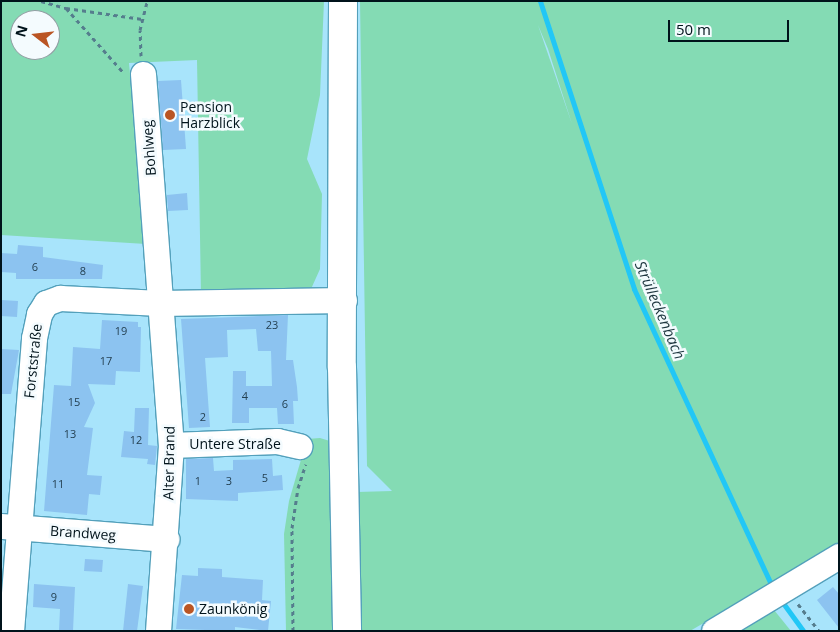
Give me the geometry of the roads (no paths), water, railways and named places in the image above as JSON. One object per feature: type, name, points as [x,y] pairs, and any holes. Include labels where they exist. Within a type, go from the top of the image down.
[{"type":"main road","points":[[343,1],[347,631]]},
{"type":"street","name":"Bohlweg","points":[[143,74],[160,299]]},
{"type":"street","name":"Forststraße","points":[[11,631],[10,528],[39,314],[46,303],[60,298],[344,300]]},
{"type":"street","name":"Alter Brand","points":[[158,631],[166,539],[171,445],[160,299]]},
{"type":"street","name":"Untere Straße","points":[[171,445],[277,441],[299,446]]},
{"type":"street","name":"Brandweg","points":[[10,528],[166,539]]},
{"type":"street","points":[[714,631],[785,588],[832,566]]},
{"type":"waterway","name":"Strülleckenbach","points":[[540,1],[634,289],[773,588]]},
{"type":"waterway","name":"Strülleckenbach","points":[[783,603],[803,631]]},
{"type":"place","name":"Pension Harzblick","points":[[170,115]]},
{"type":"place","name":"Zaunkönig","points":[[189,609]]}]
